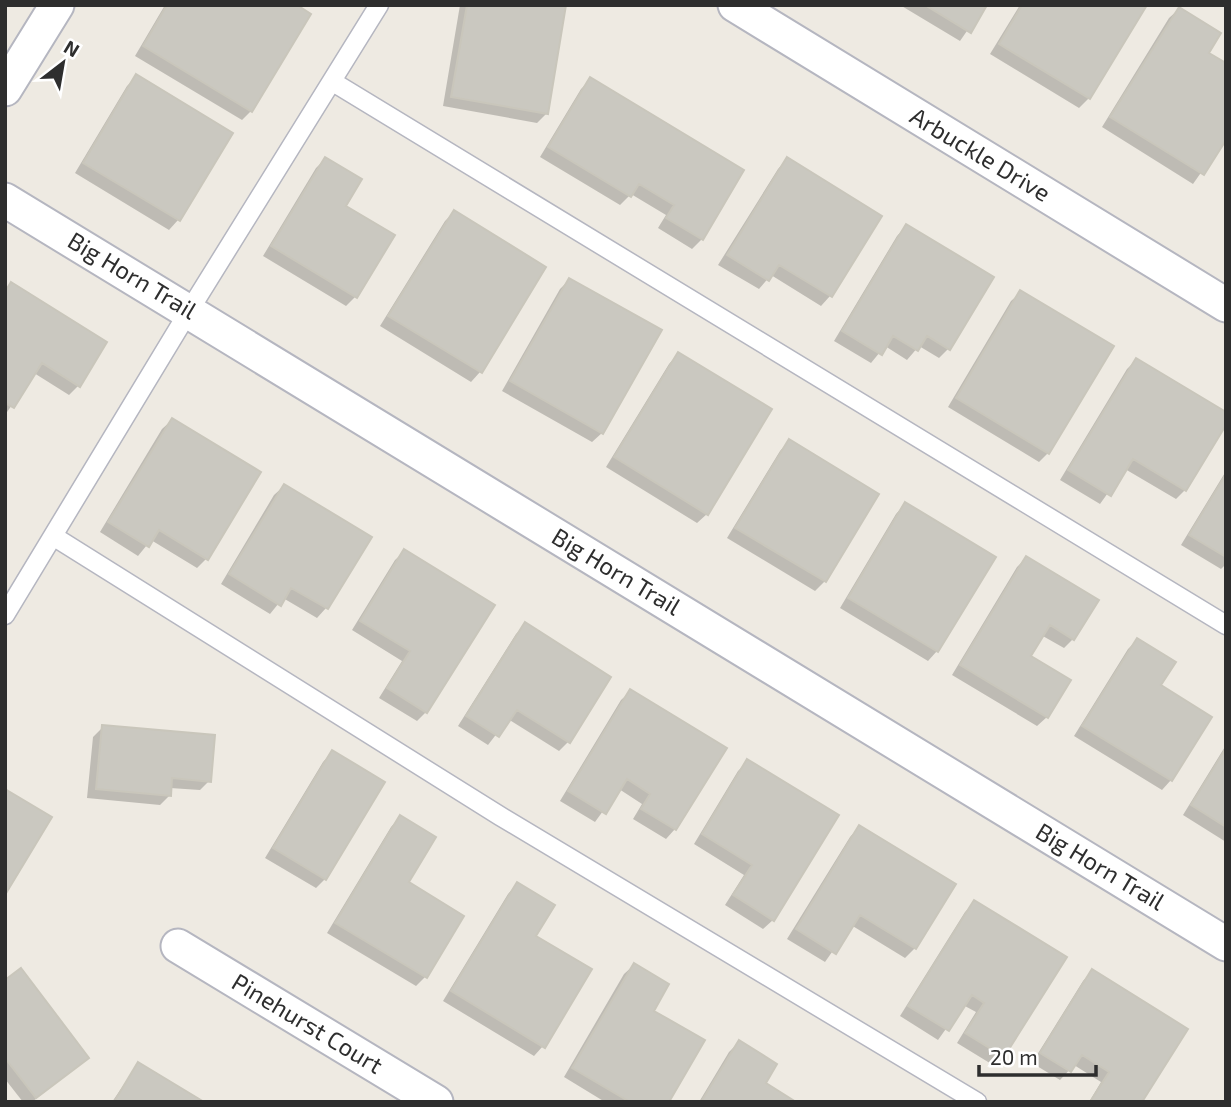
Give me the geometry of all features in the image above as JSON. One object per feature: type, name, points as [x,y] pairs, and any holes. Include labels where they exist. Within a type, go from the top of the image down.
[{"type":"street","points":[[5,89],[57,5]]},
{"type":"street","name":"Arbuckle Drive","points":[[735,5],[1226,305]]},
{"type":"street","name":"Big Horn Trail","points":[[5,200],[1226,944]]},
{"type":"street","name":"Pinehurst Court","points":[[178,946],[436,1102]]},
{"type":"lane","points":[[5,615],[379,5]]},
{"type":"lane","points":[[333,82],[1226,625]]},
{"type":"lane","points":[[53,536],[500,816],[977,1102]]},
{"type":"building","points":[[167,5],[297,5],[311,14],[252,112],[143,46]]},
{"type":"building","points":[[467,5],[566,5],[548,114],[451,97]]},
{"type":"building","points":[[925,5],[987,5],[971,33]]},
{"type":"building","points":[[1022,5],[1147,5],[1090,99],[999,44]]},
{"type":"building","points":[[1179,7],[1221,33],[1209,53],[1226,63],[1226,140],[1204,175],[1110,117]]},
{"type":"building","points":[[136,74],[233,133],[180,221],[83,163]]},
{"type":"building","points":[[590,77],[744,170],[703,240],[666,218],[674,205],[639,184],[631,197],[548,147]]},
{"type":"building","points":[[325,157],[362,179],[346,206],[395,235],[357,298],[271,246]]},
{"type":"building","points":[[787,157],[882,216],[832,297],[779,265],[769,281],[727,255]]},
{"type":"building","points":[[454,210],[546,267],[482,373],[388,316]]},
{"type":"building","points":[[906,224],[994,277],[950,350],[927,336],[918,351],[893,336],[882,355],[842,331]]},
{"type":"building","points":[[569,278],[662,330],[603,434],[510,381]]},
{"type":"building","points":[[11,282],[107,342],[80,387],[42,363],[14,408],[5,403],[5,292]]},
{"type":"building","points":[[1020,290],[1114,346],[1049,454],[956,398]]},
{"type":"building","points":[[678,352],[772,409],[708,515],[614,457]]},
{"type":"building","points":[[1136,358],[1226,412],[1226,425],[1186,491],[1133,459],[1111,496],[1068,470]]},
{"type":"building","points":[[172,418],[261,472],[208,560],[159,530],[149,547],[108,522]]},
{"type":"building","points":[[789,439],[879,494],[826,582],[735,528]]},
{"type":"building","points":[[1226,474],[1226,557],[1189,535]]},
{"type":"building","points":[[284,484],[372,537],[328,609],[291,588],[281,606],[229,574]]},
{"type":"building","points":[[905,502],[996,557],[938,652],[848,598]]},
{"type":"building","points":[[404,549],[495,605],[427,713],[387,688],[410,651],[360,621]]},
{"type":"building","points":[[1026,556],[1099,600],[1074,640],[1050,625],[1031,656],[1071,680],[1048,718],[960,665]]},
{"type":"building","points":[[525,622],[611,677],[570,743],[517,710],[499,737],[466,716]]},
{"type":"building","points":[[1137,638],[1176,662],[1161,685],[1212,717],[1172,781],[1082,726]]},
{"type":"building","points":[[630,689],[727,748],[676,830],[641,809],[650,794],[627,779],[606,814],[568,791]]},
{"type":"building","points":[[102,725],[215,735],[211,782],[172,778],[171,796],[96,789]]},
{"type":"building","points":[[1226,748],[1226,827],[1191,805]]},
{"type":"building","points":[[332,750],[385,782],[326,880],[273,848]]},
{"type":"building","points":[[747,759],[839,815],[774,921],[733,895],[752,865],[702,834]]},
{"type":"building","points":[[5,789],[52,817],[5,895]]},
{"type":"building","points":[[400,815],[436,837],[409,882],[464,916],[427,978],[335,923]]},
{"type":"building","points":[[859,825],[956,884],[916,949],[860,915],[836,954],[796,929]]},
{"type":"building","points":[[517,882],[555,905],[536,936],[592,969],[545,1048],[451,991]]},
{"type":"building","points":[[974,900],[1067,957],[1004,1057],[965,1033],[984,1003],[972,995],[949,1031],[908,1006]]},
{"type":"building","points":[[634,963],[669,984],[654,1011],[705,1040],[669,1102],[630,1102],[572,1068]]},
{"type":"building","points":[[21,968],[89,1058],[36,1098],[5,1058],[5,980]]},
{"type":"building","points":[[1092,969],[1188,1029],[1142,1102],[1090,1102],[1109,1072],[1082,1055],[1071,1072],[1040,1053]]},
{"type":"building","points":[[739,1040],[777,1064],[766,1083],[796,1102],[701,1102]]},
{"type":"building","points":[[138,1062],[204,1102],[114,1102]]}]
